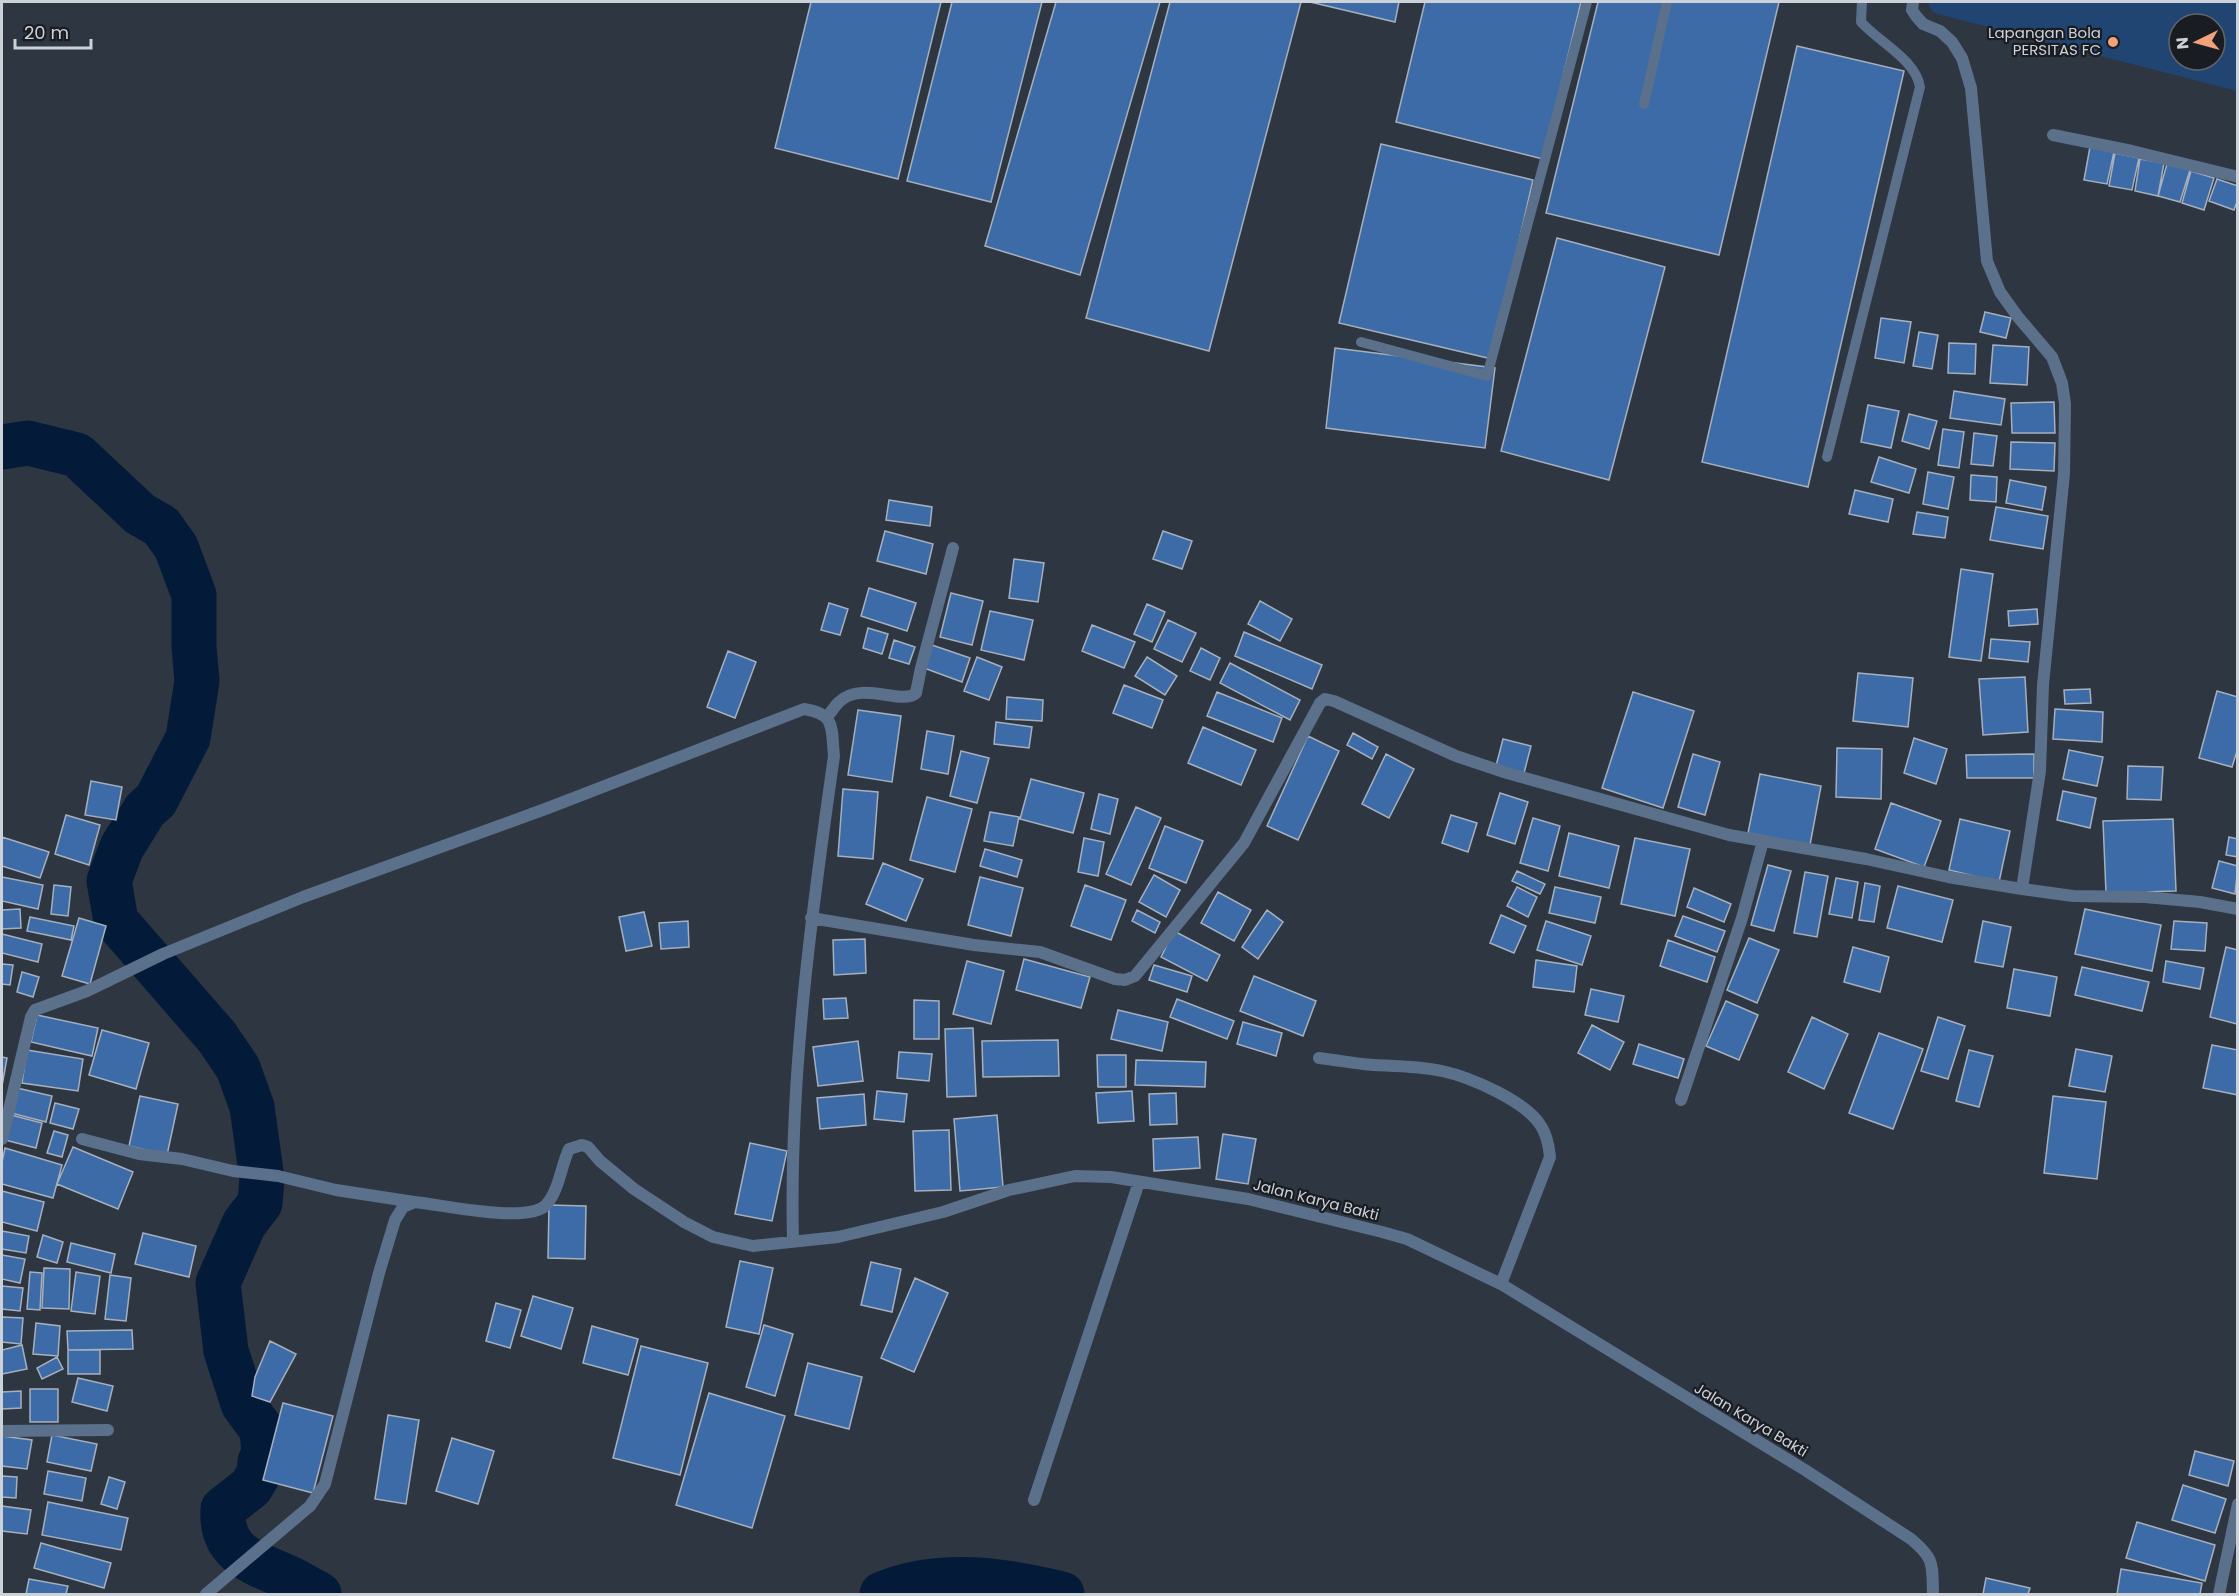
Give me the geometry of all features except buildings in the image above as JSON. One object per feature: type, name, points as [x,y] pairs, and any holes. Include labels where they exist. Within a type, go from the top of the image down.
[{"type":"street","points":[[1913,2],[1912,10],[1923,24],[1940,31],[1952,42],[1962,58],[1971,88],[1987,261],[2000,292],[2052,357],[2062,383],[2065,404],[2064,474],[2043,685],[2040,771],[2022,889]]},
{"type":"street","points":[[2053,135],[2133,151],[2238,177]]},
{"type":"street","points":[[827,717],[840,700],[858,693],[879,693],[907,698],[916,693],[952,548]]},
{"type":"street","points":[[811,918],[974,945],[1040,952],[1115,979],[1125,980],[1135,976],[1244,843],[1320,703],[1325,699],[1456,756],[1507,773],[1729,836],[2022,889],[2073,896],[2145,897],[2200,902],[2238,909]]},
{"type":"street","points":[[2,1139],[31,1017],[35,1010],[87,991],[164,954],[303,897],[548,808],[804,709],[821,711],[827,717],[831,730],[834,756],[811,918],[798,1060],[792,1185],[793,1242]]},
{"type":"street","points":[[1681,1100],[1742,918],[1763,841]]},
{"type":"street","points":[[1319,1058],[1372,1065],[1407,1065],[1445,1071],[1495,1090],[1522,1106],[1542,1127],[1549,1146],[1550,1157],[1501,1284]]},
{"type":"street","points":[[82,1139],[139,1154],[182,1159],[233,1171],[278,1176],[387,1200],[415,1202]]},
{"type":"street","name":"Jalan Karya Bakti","points":[[415,1202],[489,1212],[534,1213],[551,1199],[569,1149],[582,1145],[588,1147],[600,1161],[634,1189],[684,1222],[713,1237],[753,1246],[838,1237],[943,1212],[1009,1190],[1076,1176],[1111,1177],[1248,1199],[1382,1232],[1407,1239],[1501,1284],[1804,1470],[1911,1539],[1927,1552],[1932,1570],[1934,1594]]},
{"type":"street","points":[[1034,1500],[1139,1182]]},
{"type":"street","points":[[206,1594],[310,1506],[325,1484],[379,1273],[395,1220],[403,1207],[415,1202]]},
{"type":"street","points":[[2,1431],[108,1430]]},
{"type":"street","points":[[2219,1594],[2238,1504]]},
{"type":"lane","points":[[1361,342],[1487,376],[1587,2]]},
{"type":"lane","points":[[1644,104],[1668,2]]},
{"type":"lane","points":[[1827,457],[1920,87],[1919,78],[1911,66],[1861,22],[1862,2]]},
{"type":"shaded area","name":"Lapangan Bola PERSITAS FC","points":[[2237,2],[2237,91],[1933,12],[1928,3]]},
{"type":"waterway","points":[[2,447],[28,443],[77,455],[140,514],[161,526],[176,547],[194,595],[194,647],[197,681],[188,738],[156,800],[145,810],[122,847],[109,881],[116,921],[217,1037],[238,1068],[252,1107],[262,1179],[260,1203],[244,1224],[218,1283],[226,1351],[243,1404],[262,1430],[264,1453],[259,1473],[251,1487],[223,1509],[224,1525],[227,1537],[242,1555],[319,1594]]},
{"type":"waterway","points":[[882,1594],[926,1582],[949,1580],[995,1582],[1062,1594]]},
{"type":"place","name":"Lapangan Bola PERSITAS FC","points":[[2113,42]]}]
